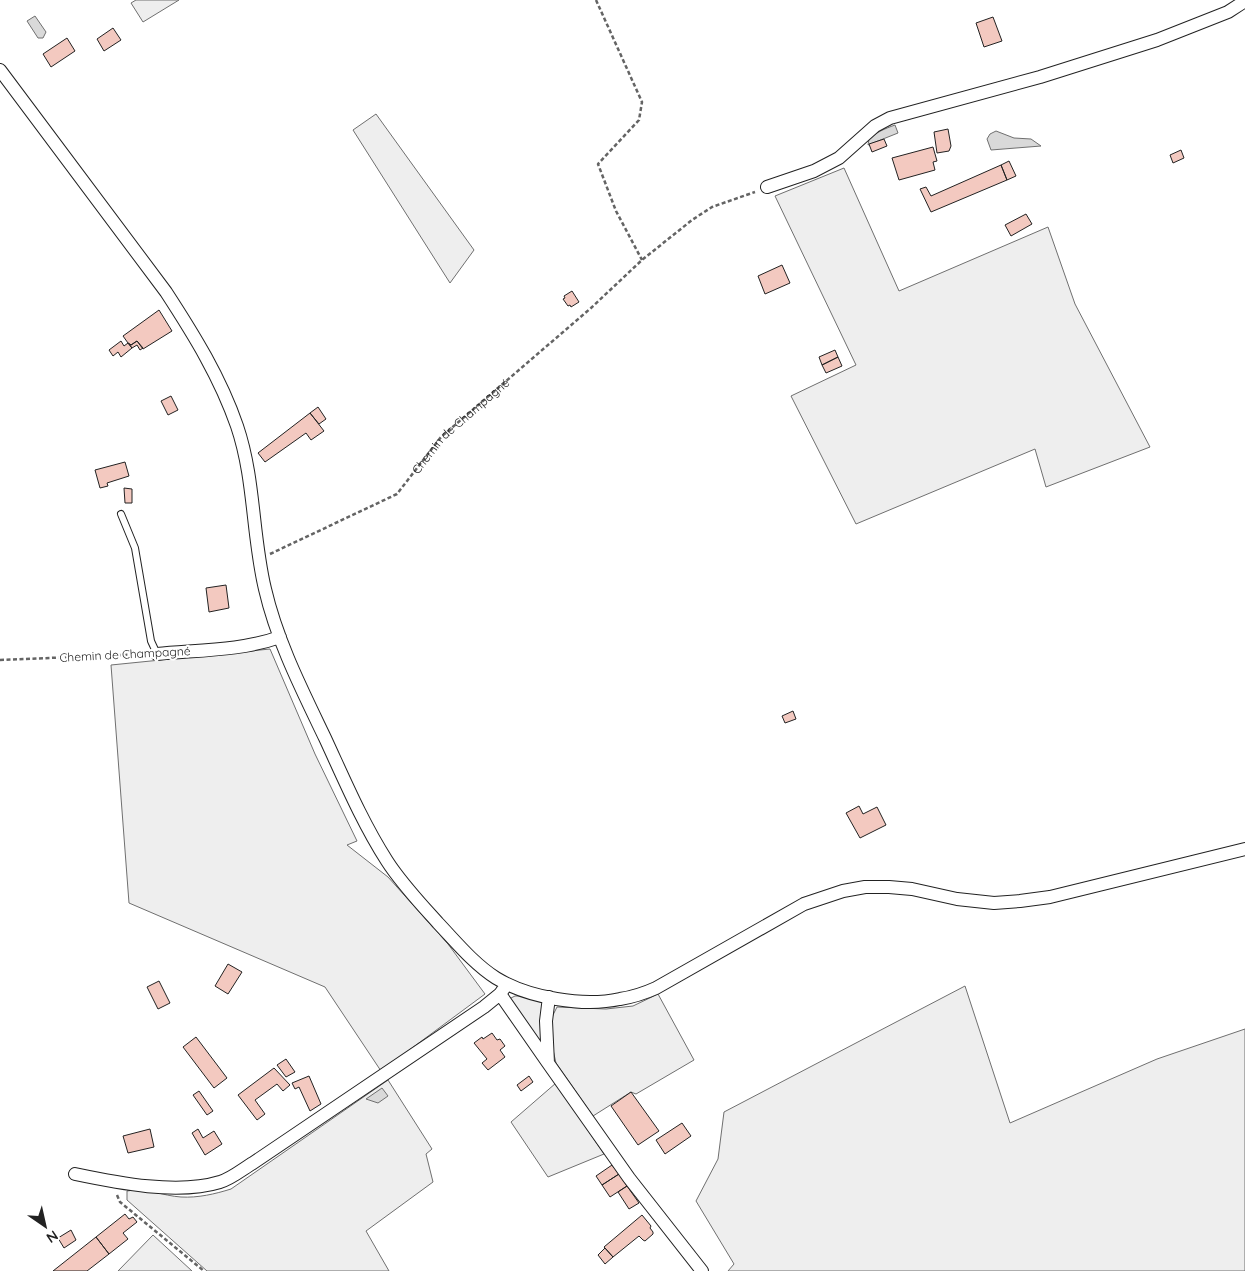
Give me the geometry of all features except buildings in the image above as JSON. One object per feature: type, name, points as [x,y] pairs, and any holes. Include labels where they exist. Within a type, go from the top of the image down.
[{"type":"street","points":[[767,188],[814,172],[839,158],[875,126],[890,118],[1040,77],[1157,40],[1228,12],[1245,0]]},
{"type":"street","points":[[0,70],[166,292],[191,330],[215,373],[231,409],[244,447],[265,589],[280,637],[346,783],[369,830],[387,861],[411,893],[504,989],[548,1063],[629,1178],[702,1271]]},
{"type":"street","name":"Chemin de Champagné","points":[[157,654],[246,646],[264,643],[280,637]]},
{"type":"street","points":[[504,989],[549,997],[598,1002],[620,1000],[640,994],[680,975],[804,904],[843,891],[865,887],[889,887],[912,889],[957,899],[994,903],[1020,901],[1050,897],[1245,849]]},
{"type":"street","points":[[75,1174],[112,1182],[181,1189],[221,1182],[254,1163],[484,1008],[504,989]]},
{"type":"street","points":[[548,1063],[546,1021],[549,997]]},
{"type":"lane","points":[[121,514],[135,548],[151,640],[157,654]]},
{"type":"path","points":[[596,0],[642,102],[639,120],[598,164],[616,211],[642,260]]},
{"type":"path","name":"Chemin de Champagné","points":[[260,560],[278,549],[397,494],[441,437],[592,308],[642,260],[692,220],[712,207],[767,188]]},
{"type":"path","name":"Chemin de Champagné","points":[[0,660],[157,654]]},
{"type":"path","points":[[112,1182],[120,1202],[204,1271]]},
{"type":"shaded area","points":[[136,0],[179,0],[143,22],[131,3]]},
{"type":"shaded area","points":[[35,16],[46,32],[43,38],[38,38],[27,21]]},
{"type":"shaded area","points":[[376,114],[474,250],[450,283],[353,130]]},
{"type":"shaded area","points":[[895,125],[898,133],[868,145],[869,139]]},
{"type":"shaded area","points":[[996,131],[1014,138],[1031,139],[1041,146],[991,150],[987,139],[990,134]]},
{"type":"shaded area","points":[[844,168],[899,291],[1048,227],[1075,304],[1150,447],[1046,487],[1035,449],[856,524],[791,396],[856,365],[775,196]]},
{"type":"shaded area","points":[[270,649],[315,754],[357,841],[347,845],[388,877],[448,944],[485,994],[381,1071],[325,987],[129,903],[111,665]]},
{"type":"shaded area","points":[[965,986],[1010,1123],[1157,1059],[1245,1029],[1245,1271],[728,1271],[734,1264],[696,1201],[718,1159],[724,1112]]},
{"type":"shaded area","points":[[658,994],[694,1060],[636,1094],[631,1092],[593,1116],[556,1063],[551,1041],[551,1019],[557,1007],[606,1009],[633,1006]]},
{"type":"shaded area","points":[[515,996],[527,996],[544,1003],[543,1051],[509,999]]},
{"type":"shaded area","points":[[388,1080],[432,1149],[426,1154],[433,1182],[366,1231],[389,1271],[207,1271],[127,1200],[127,1191],[134,1190],[187,1197],[219,1193],[231,1189]]},
{"type":"shaded area","points":[[556,1083],[604,1154],[548,1177],[511,1122]]},
{"type":"shaded area","points":[[382,1088],[388,1096],[378,1103],[366,1099]]},
{"type":"shaded area","points":[[153,1235],[192,1271],[118,1271]]}]
